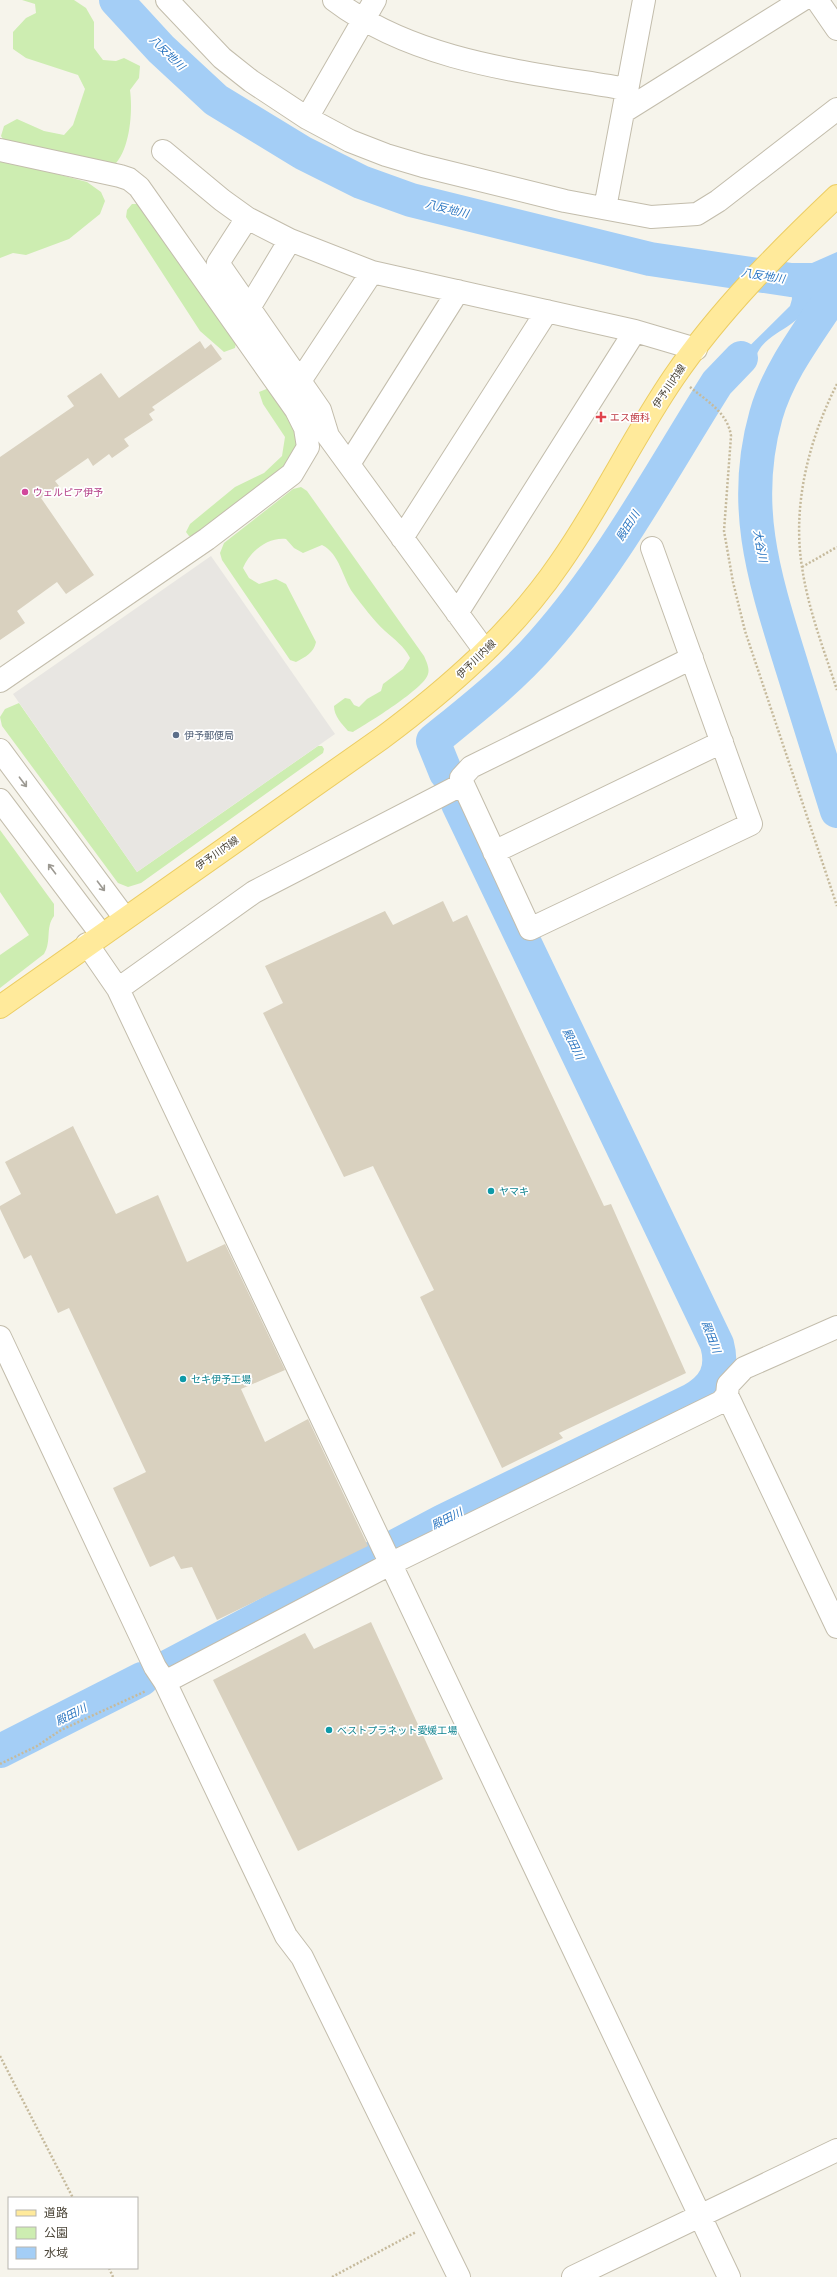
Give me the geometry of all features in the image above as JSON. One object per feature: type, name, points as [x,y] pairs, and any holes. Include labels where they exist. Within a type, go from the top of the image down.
[{"type":"main road","name":"伊予川内線","points":[[0,1007],[124,917],[382,738],[451,683],[485,651],[534,598],[561,563],[675,376],[736,300],[803,228],[837,196]]},
{"type":"street","points":[[166,0],[222,58],[251,81],[307,118],[350,141],[386,155],[423,166],[605,208],[651,217],[697,214],[724,196],[837,109]]},
{"type":"street","points":[[334,0],[365,20],[406,41],[440,52],[497,66],[628,89]]},
{"type":"street","points":[[307,118],[365,20],[375,0]]},
{"type":"street","points":[[605,208],[644,0]]},
{"type":"street","points":[[623,112],[802,0]]},
{"type":"street","points":[[817,0],[837,29]]},
{"type":"street","points":[[0,150],[120,176],[139,187],[296,410],[305,428],[308,447],[292,474],[207,540],[0,680]]},
{"type":"street","points":[[163,151],[222,200],[247,218],[290,240],[372,272],[547,311],[635,332],[696,349]]},
{"type":"street","points":[[247,218],[218,264],[320,410],[328,436],[485,651]]},
{"type":"street","points":[[249,308],[290,240]]},
{"type":"street","points":[[300,381],[372,272]]},
{"type":"street","points":[[349,464],[458,292]]},
{"type":"street","points":[[402,538],[547,311]]},
{"type":"street","points":[[457,613],[635,332]]},
{"type":"street","points":[[652,548],[692,658],[722,742],[752,824],[530,929],[461,778],[471,767],[692,658]]},
{"type":"street","points":[[494,852],[722,742]]},
{"type":"street","points":[[0,750],[124,917]]},
{"type":"street","points":[[118,989],[254,892],[463,784]]},
{"type":"street","points":[[0,800],[94,939],[392,1563],[729,2277]]},
{"type":"street","points":[[837,1327],[744,1368],[728,1385],[727,1395],[837,1626]]},
{"type":"street","points":[[0,1337],[155,1667],[165,1682],[286,1936],[302,1957],[459,2277]]},
{"type":"street","points":[[165,1682],[392,1563],[721,1402],[727,1395]]},
{"type":"street","points":[[573,2277],[837,2150]]},
{"type":"path","points":[[675,376],[725,416],[729,425],[731,436],[724,531],[733,582],[745,631],[837,906]]},
{"type":"path","points":[[837,384],[815,437],[804,479],[800,518],[802,567],[817,626],[837,690]]},
{"type":"path","points":[[802,567],[837,547]]},
{"type":"path","points":[[0,1764],[37,1746],[61,1730],[165,1682]]},
{"type":"path","points":[[0,2056],[72,2197]]},
{"type":"path","points":[[332,2277],[432,2224]]},
{"type":"green space","points":[[22,0],[74,0],[86,8],[94,22],[94,48],[103,60],[116,61],[124,58],[140,66],[139,78],[130,90],[131,110],[129,132],[126,143],[117,162],[111,168],[5,142],[1,136],[4,126],[17,119],[44,131],[64,135],[73,125],[85,89],[78,75],[26,58],[13,49],[13,32],[26,18],[36,13],[35,4]]},
{"type":"green space","points":[[0,159],[87,182],[101,192],[105,201],[100,214],[69,239],[26,255],[13,253],[0,258]]},
{"type":"green space","points":[[132,204],[139,204],[236,343],[235,348],[224,352],[200,331],[126,217],[127,210]]},
{"type":"green space","points":[[269,388],[294,420],[299,445],[284,471],[194,537],[189,536],[186,532],[190,524],[235,487],[264,473],[282,456],[285,437],[263,404],[259,392]]},
{"type":"green space","points":[[301,487],[307,491],[424,656],[428,667],[428,674],[425,680],[417,688],[395,705],[353,732],[348,731],[341,723],[335,713],[334,706],[345,698],[350,699],[354,705],[359,707],[367,699],[381,691],[383,684],[403,669],[410,658],[405,650],[368,613],[349,587],[337,560],[328,549],[322,545],[303,553],[294,548],[286,539],[279,539],[260,546],[250,556],[243,568],[249,578],[259,584],[276,579],[286,584],[316,642],[311,652],[306,656],[296,662],[290,660],[222,560],[220,553],[224,543],[293,489]]},
{"type":"green space","points":[[19,703],[137,872],[318,746],[322,746],[324,749],[323,753],[141,883],[128,887],[118,883],[2,726],[0,717],[5,709]]},
{"type":"green space","points":[[0,830],[54,904],[54,916],[51,921],[48,944],[44,954],[0,988],[0,955],[29,935],[0,892]]},
{"type":"shaded area","points":[[211,556],[335,734],[137,872],[13,694]]},
{"type":"water","points":[[837,252],[837,292],[819,302],[764,343],[759,349],[750,369],[745,362],[725,381],[714,396],[707,391],[715,380],[790,306],[792,299],[791,292],[784,288],[774,287],[787,274]]},
{"type":"building","name":"ウェルピア伊予","points":[[200,341],[205,349],[211,344],[222,359],[152,407],[155,410],[149,414],[153,420],[124,439],[129,446],[112,458],[109,454],[93,466],[88,458],[55,481],[59,486],[41,498],[94,575],[66,594],[57,582],[17,611],[25,623],[0,640],[0,457],[74,406],[67,396],[101,373],[119,398]]},
{"type":"building","name":"ヤマキ","points":[[443,901],[453,922],[467,915],[604,1206],[611,1204],[686,1373],[559,1433],[563,1438],[502,1468],[420,1297],[434,1290],[373,1166],[344,1177],[263,1013],[283,1003],[265,966],[385,911],[393,925]]},
{"type":"building","name":"セキ伊予工場","points":[[73,1126],[116,1214],[158,1195],[187,1262],[225,1244],[285,1370],[241,1389],[265,1442],[308,1419],[368,1546],[217,1620],[192,1567],[181,1569],[174,1556],[150,1567],[113,1488],[146,1472],[69,1308],[58,1313],[31,1255],[24,1259],[0,1209],[0,1206],[21,1194],[5,1162]]},
{"type":"building","name":"ベストプラネット愛媛工場","points":[[371,1622],[443,1779],[298,1851],[213,1680],[305,1633],[314,1649]]},
{"type":"waterway","name":"八反地川","points":[[116,0],[161,49],[216,100],[303,153],[361,182],[411,200],[650,259],[791,280],[837,280]]},
{"type":"waterway","name":"大谷川","points":[[837,289],[787,366],[772,398],[766,415],[759,449],[755,481],[759,543],[765,573],[782,635],[837,811]]},
{"type":"waterway","name":"殿田川","points":[[446,773],[433,741],[518,669],[531,656],[568,612],[614,549],[717,383],[741,358]]},
{"type":"waterway","name":"殿田川","points":[[169,1666],[443,1521],[692,1400],[707,1389],[716,1377],[719,1362],[717,1344],[458,804]]},
{"type":"waterway","name":"殿田川","points":[[0,1751],[142,1679]]},
{"type":"place","name":"エス歯科","points":[[601,417]]},
{"type":"place","name":"ウェルピア伊予","points":[[25,492]]},
{"type":"place","name":"伊予郵便局","points":[[176,735]]},
{"type":"place","name":"ヤマキ","points":[[491,1191]]},
{"type":"place","name":"セキ伊予工場","points":[[183,1379]]},
{"type":"place","name":"ベストプラネット愛媛工場","points":[[329,1730]]}]
